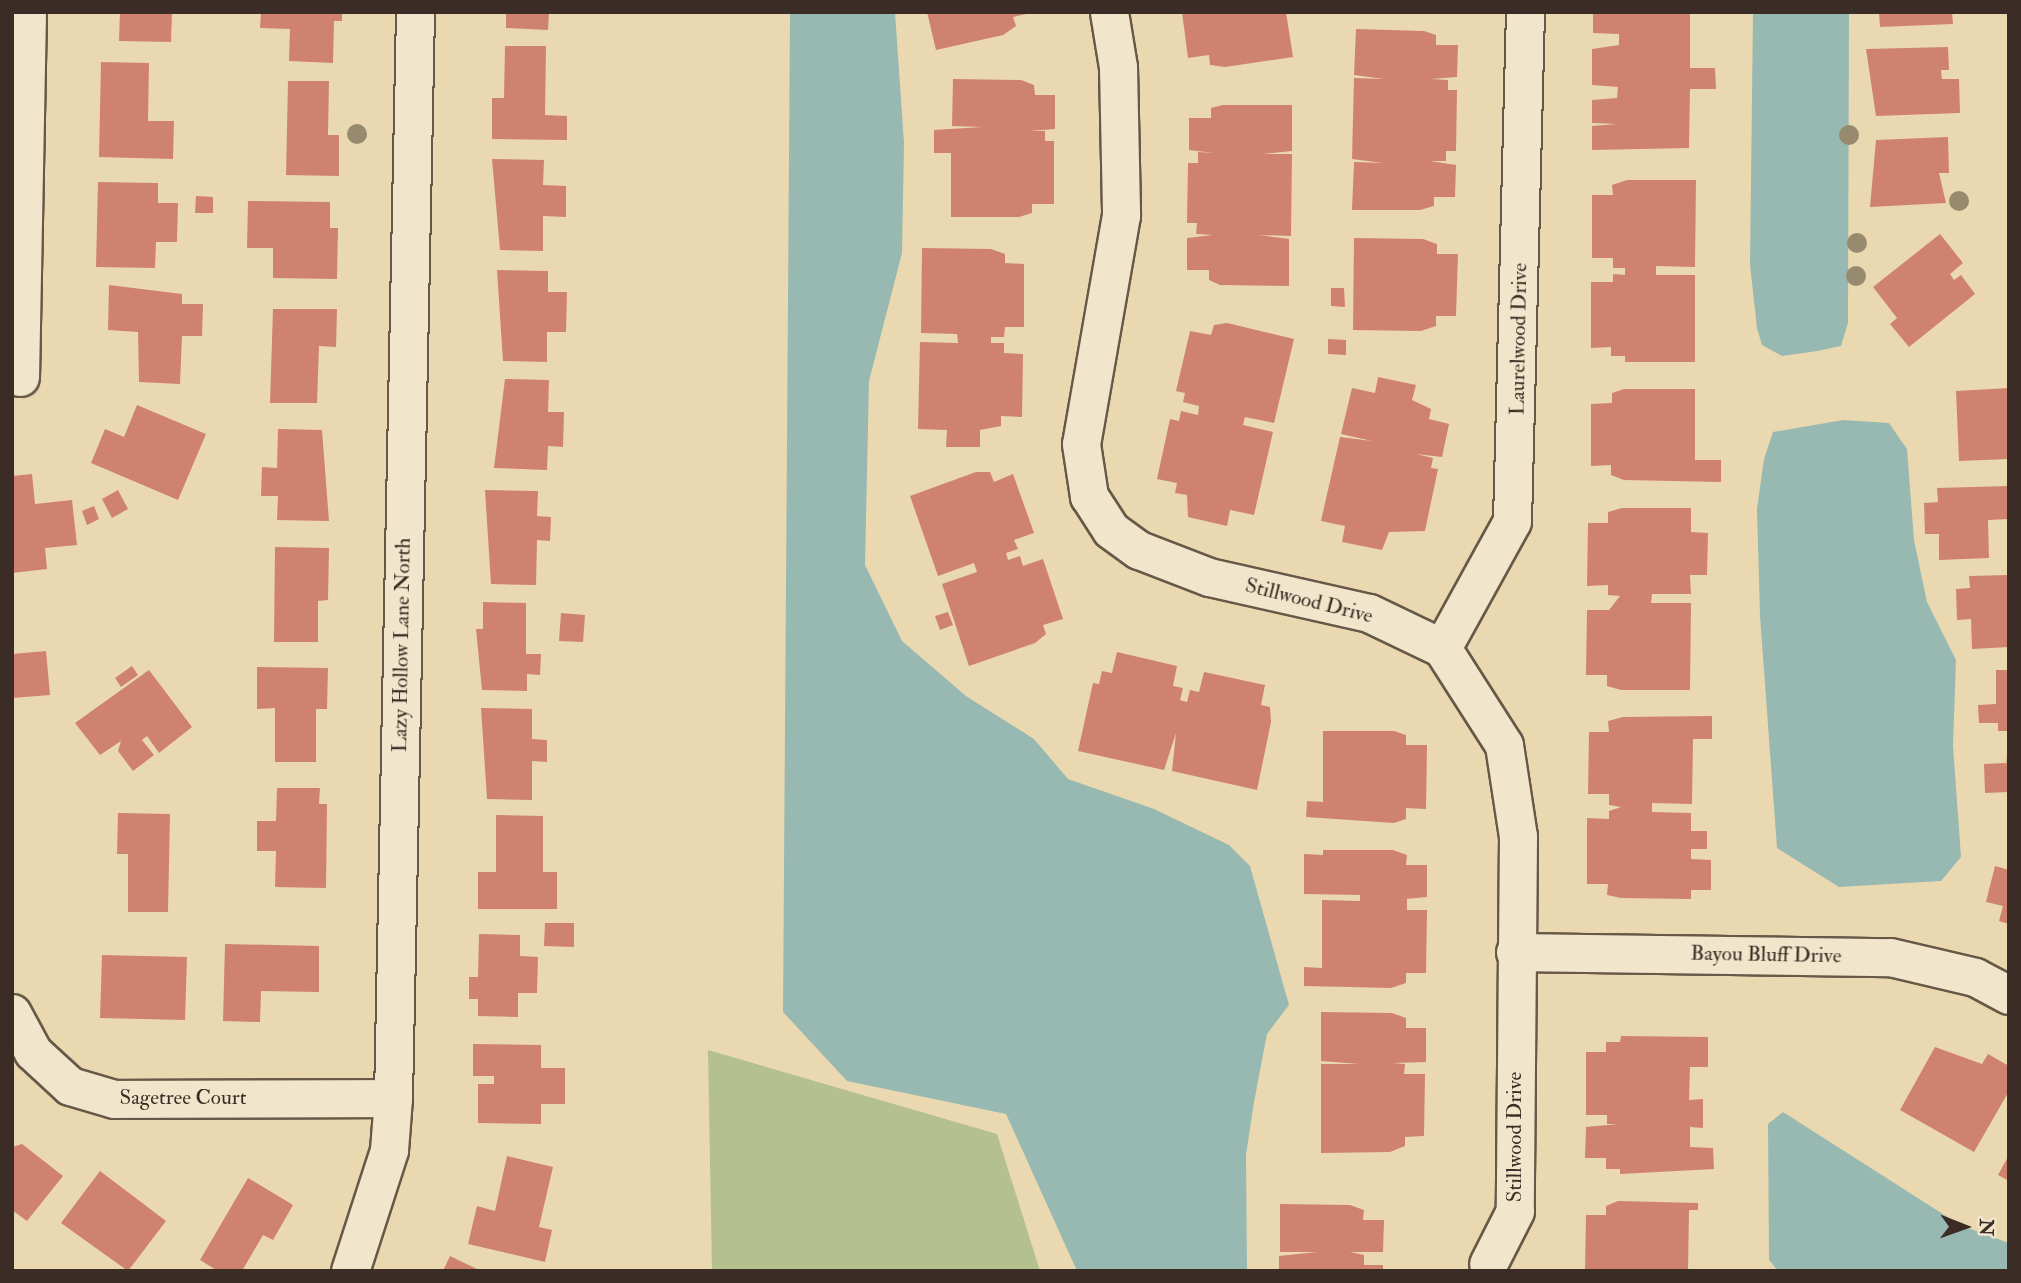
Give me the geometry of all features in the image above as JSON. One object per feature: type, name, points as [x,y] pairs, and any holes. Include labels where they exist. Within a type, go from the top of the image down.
[{"type":"street","points":[[20,377],[27,12]]},
{"type":"street","name":"Lazy Hollow Lane North","points":[[350,1271],[388,1150],[393,1098],[415,12]]},
{"type":"street","name":"Stillwood Drive","points":[[1109,12],[1118,67],[1121,215],[1081,444],[1089,496],[1111,530],[1139,550],[1209,577],[1369,613],[1442,648],[1504,746],[1516,790],[1515,1210],[1488,1264]]},
{"type":"street","name":"Laurelwood Drive","points":[[1442,648],[1511,521],[1525,12]]},
{"type":"street","name":"Bayou Bluff Drive","points":[[1515,952],[1890,957],[1975,977],[2009,995]]},
{"type":"street","name":"Sagetree Court","points":[[12,1013],[33,1052],[70,1086],[114,1099],[393,1098]]},
{"type":"green space","points":[[708,1050],[997,1134],[1040,1271],[712,1271]]},
{"type":"water","points":[[790,12],[895,12],[904,143],[902,253],[869,381],[865,565],[902,641],[966,696],[1034,739],[1068,779],[1154,809],[1229,845],[1250,866],[1289,1005],[1267,1034],[1254,1102],[1246,1155],[1247,1271],[1077,1271],[1006,1114],[847,1081],[783,1012]]},
{"type":"water","points":[[1753,12],[1849,12],[1848,323],[1841,346],[1782,356],[1762,345],[1757,328],[1750,265]]},
{"type":"water","points":[[1843,420],[1889,423],[1907,449],[1914,540],[1927,602],[1956,660],[1953,746],[1961,857],[1941,881],[1839,887],[1777,848],[1760,616],[1757,509],[1764,459],[1773,432]]},
{"type":"water","points":[[1783,1112],[1960,1225],[2009,1243],[2009,1271],[1778,1271],[1769,1260],[1768,1124]]},
{"type":"building","points":[[120,12],[172,12],[171,42],[119,41]]},
{"type":"building","points":[[261,12],[342,12],[342,21],[334,21],[333,63],[289,61],[290,29],[260,28]]},
{"type":"building","points":[[506,12],[549,12],[548,30],[506,28]]},
{"type":"building","points":[[927,12],[1031,13],[1013,17],[1016,26],[1003,35],[936,50]]},
{"type":"building","points":[[1182,12],[1286,12],[1293,57],[1225,67],[1210,65],[1209,55],[1188,58]]},
{"type":"building","points":[[1593,12],[1690,12],[1690,68],[1715,68],[1716,89],[1690,89],[1689,148],[1592,150],[1592,126],[1617,124],[1592,123],[1592,100],[1617,98],[1618,87],[1592,85],[1592,49],[1619,45],[1619,34],[1593,33]]},
{"type":"building","points":[[1879,12],[1952,12],[1953,24],[1880,27]]},
{"type":"building","points":[[1356,29],[1424,31],[1436,35],[1436,45],[1458,45],[1457,77],[1431,79],[1448,80],[1448,90],[1457,90],[1456,151],[1446,151],[1446,161],[1430,161],[1456,165],[1455,197],[1434,197],[1434,206],[1420,210],[1352,210],[1354,162],[1383,163],[1352,159],[1354,78],[1384,79],[1354,75]]},
{"type":"building","points":[[505,46],[546,46],[545,115],[567,116],[567,140],[492,139],[492,98],[504,98]]},
{"type":"building","points":[[1948,47],[1949,70],[1941,70],[1942,79],[1959,79],[1960,113],[1876,116],[1866,49]]},
{"type":"building","points":[[101,62],[149,63],[148,121],[174,121],[173,159],[99,157]]},
{"type":"building","points":[[953,79],[1021,80],[1034,85],[1035,95],[1055,95],[1055,129],[1029,131],[1045,131],[1045,141],[1054,141],[1054,204],[1032,204],[1032,213],[1019,217],[951,217],[951,153],[934,153],[934,130],[982,127],[952,126]]},
{"type":"building","points":[[288,81],[329,81],[328,135],[339,135],[339,176],[286,175]]},
{"type":"building","points":[[1223,105],[1292,105],[1292,151],[1262,154],[1292,154],[1291,236],[1259,235],[1289,239],[1289,286],[1220,285],[1209,280],[1209,270],[1187,270],[1187,238],[1213,235],[1196,234],[1197,223],[1187,223],[1188,163],[1198,163],[1198,152],[1214,153],[1189,150],[1189,118],[1211,118],[1211,108]]},
{"type":"building","points":[[1948,137],[1949,173],[1939,173],[1946,203],[1870,207],[1876,140]]},
{"type":"building","points":[[492,159],[544,160],[543,185],[566,186],[566,217],[543,216],[543,251],[500,250]]},
{"type":"building","points":[[1627,180],[1696,180],[1695,267],[1656,266],[1656,275],[1695,275],[1695,362],[1625,362],[1625,356],[1611,356],[1611,347],[1591,348],[1591,282],[1613,282],[1613,274],[1625,275],[1625,268],[1613,268],[1613,258],[1592,258],[1592,195],[1613,195],[1612,185]]},
{"type":"building","points":[[98,182],[158,183],[158,203],[178,203],[177,242],[156,242],[155,268],[96,267]]},
{"type":"building","points":[[196,196],[213,197],[213,213],[195,213]]},
{"type":"building","points":[[248,201],[330,202],[330,228],[338,228],[337,279],[273,278],[273,248],[247,248]]},
{"type":"building","points":[[1940,234],[1963,263],[1950,274],[1954,280],[1961,275],[1975,294],[1909,347],[1890,324],[1897,318],[1873,287]]},
{"type":"building","points":[[1354,238],[1423,239],[1437,244],[1437,254],[1458,254],[1456,316],[1436,316],[1436,326],[1421,331],[1353,330]]},
{"type":"building","points":[[922,248],[991,249],[1005,254],[1005,263],[1024,264],[1024,327],[1005,327],[1004,337],[991,337],[991,343],[1004,343],[1004,353],[1023,354],[1022,417],[1001,416],[1001,426],[980,430],[980,447],[946,447],[947,430],[918,429],[920,342],[958,343],[957,334],[921,333]]},
{"type":"building","points":[[497,270],[548,271],[548,292],[567,292],[566,332],[547,332],[547,362],[503,361]]},
{"type":"building","points":[[109,285],[182,294],[182,304],[203,304],[202,336],[182,336],[180,384],[139,382],[138,332],[108,330]]},
{"type":"building","points":[[1331,288],[1344,288],[1345,307],[1331,306]]},
{"type":"building","points":[[273,309],[337,309],[336,347],[319,346],[317,403],[270,403]]},
{"type":"building","points":[[1227,323],[1294,339],[1274,423],[1245,417],[1243,425],[1273,432],[1254,515],[1230,510],[1227,526],[1188,517],[1187,495],[1175,493],[1177,483],[1157,479],[1170,419],[1179,421],[1181,411],[1198,415],[1199,406],[1183,402],[1185,393],[1176,391],[1190,331],[1211,335],[1214,325]]},
{"type":"building","points":[[1328,339],[1346,340],[1346,355],[1328,354]]},
{"type":"building","points":[[1378,377],[1416,385],[1412,400],[1431,409],[1429,419],[1449,424],[1442,457],[1416,454],[1433,458],[1431,468],[1438,469],[1425,531],[1389,532],[1382,550],[1342,542],[1345,526],[1321,521],[1340,437],[1372,441],[1341,434],[1352,388],[1375,393]]},
{"type":"building","points":[[505,379],[549,380],[548,412],[564,412],[563,447],[548,446],[547,470],[494,468]]},
{"type":"building","points":[[2009,388],[2009,459],[1959,461],[1956,391]]},
{"type":"building","points":[[1624,389],[1695,389],[1695,460],[1721,460],[1721,482],[1624,480],[1611,475],[1611,465],[1591,466],[1591,404],[1612,403],[1612,393]]},
{"type":"building","points":[[137,405],[206,434],[178,500],[91,463],[105,429],[124,437]]},
{"type":"building","points":[[278,429],[322,430],[329,521],[277,520],[278,496],[261,496],[262,467],[277,468]]},
{"type":"building","points":[[976,472],[990,472],[994,482],[1013,474],[1034,533],[1014,540],[1018,549],[1006,553],[1008,560],[1020,556],[1023,566],[1043,559],[1063,619],[1043,625],[1046,634],[1035,643],[969,666],[942,584],[977,572],[974,563],[938,576],[910,496]]},
{"type":"building","points":[[32,474],[35,504],[72,500],[77,545],[45,548],[47,569],[12,573],[12,476]]},
{"type":"building","points":[[2009,486],[2009,519],[1988,520],[1989,558],[1939,560],[1939,534],[1925,534],[1924,503],[1938,502],[1937,488]]},
{"type":"building","points":[[118,490],[128,509],[112,518],[102,499]]},
{"type":"building","points":[[485,490],[538,491],[537,516],[551,517],[550,541],[537,540],[536,585],[491,584]]},
{"type":"building","points":[[94,506],[99,519],[87,525],[82,511]]},
{"type":"building","points":[[1622,508],[1691,508],[1691,532],[1708,533],[1707,575],[1690,575],[1691,594],[1652,594],[1651,603],[1691,603],[1690,690],[1621,690],[1607,686],[1607,675],[1586,675],[1587,610],[1609,610],[1620,596],[1608,595],[1608,585],[1587,586],[1588,523],[1608,523],[1608,512]]},
{"type":"building","points":[[275,547],[329,548],[328,600],[318,601],[318,642],[274,642]]},
{"type":"building","points":[[2009,575],[2009,647],[1972,649],[1971,619],[1957,620],[1956,589],[1970,588],[1969,576]]},
{"type":"building","points":[[483,602],[526,603],[526,654],[541,654],[540,675],[527,674],[527,691],[482,690],[476,629],[483,629]]},
{"type":"building","points":[[948,612],[953,625],[940,630],[935,616]]},
{"type":"building","points":[[561,613],[585,615],[583,642],[559,641]]},
{"type":"building","points":[[46,651],[50,695],[12,698],[12,654]]},
{"type":"building","points":[[1117,652],[1177,666],[1173,686],[1183,688],[1180,700],[1187,702],[1190,690],[1199,692],[1204,672],[1265,685],[1261,705],[1270,707],[1271,722],[1257,790],[1172,771],[1176,733],[1164,770],[1078,751],[1093,683],[1099,684],[1102,671],[1112,673]]},
{"type":"building","points":[[132,666],[138,675],[121,687],[115,678]]},
{"type":"building","points":[[257,667],[328,668],[327,709],[316,709],[316,762],[275,762],[275,708],[257,709]]},
{"type":"building","points":[[149,670],[192,727],[159,753],[147,736],[142,740],[154,755],[133,771],[118,751],[121,741],[100,755],[75,723]]},
{"type":"building","points":[[1996,670],[2009,670],[2009,731],[1998,731],[1998,723],[1979,723],[1978,705],[1996,704]]},
{"type":"building","points":[[481,708],[532,709],[532,739],[547,740],[547,762],[532,761],[532,800],[487,799]]},
{"type":"building","points":[[1712,716],[1712,739],[1693,739],[1692,804],[1652,803],[1652,812],[1691,813],[1691,831],[1707,831],[1707,849],[1691,849],[1691,859],[1711,860],[1711,890],[1691,890],[1691,899],[1621,898],[1607,895],[1608,884],[1587,884],[1587,818],[1609,819],[1609,811],[1621,807],[1609,805],[1609,794],[1588,794],[1589,732],[1609,732],[1608,721],[1623,717]]},
{"type":"building","points":[[1323,731],[1394,731],[1406,735],[1406,745],[1427,745],[1426,809],[1406,808],[1406,819],[1394,823],[1306,817],[1307,801],[1323,802]]},
{"type":"building","points":[[2006,755],[2009,792],[1985,793],[1984,764],[2006,763]]},
{"type":"building","points":[[277,788],[320,788],[319,804],[327,804],[326,888],[275,887],[276,851],[257,851],[257,821],[276,821]]},
{"type":"building","points":[[118,813],[170,814],[168,912],[128,912],[128,854],[117,854]]},
{"type":"building","points":[[496,815],[543,816],[543,872],[557,872],[557,909],[478,909],[478,872],[496,872]]},
{"type":"building","points":[[1323,850],[1393,850],[1407,855],[1406,865],[1427,865],[1427,897],[1395,900],[1407,899],[1407,910],[1427,910],[1426,973],[1406,973],[1406,983],[1391,988],[1304,986],[1304,967],[1322,968],[1322,900],[1360,901],[1360,895],[1304,894],[1304,854],[1323,855]]},
{"type":"building","points":[[1995,866],[2009,870],[2009,924],[1999,921],[2003,906],[1986,902]]},
{"type":"building","points":[[545,923],[574,923],[574,947],[544,946]]},
{"type":"building","points":[[479,934],[520,935],[520,956],[538,957],[537,993],[518,993],[518,1017],[478,1016],[478,999],[469,999],[469,977],[478,977]]},
{"type":"building","points":[[225,944],[319,946],[319,992],[261,991],[260,1022],[223,1021]]},
{"type":"building","points":[[102,955],[187,957],[185,1020],[100,1018]]},
{"type":"building","points":[[1321,1012],[1392,1013],[1406,1018],[1406,1028],[1426,1028],[1426,1062],[1392,1063],[1405,1064],[1404,1074],[1425,1074],[1424,1136],[1405,1137],[1405,1146],[1390,1152],[1321,1153],[1321,1064],[1359,1064],[1321,1061]]},
{"type":"building","points":[[1621,1036],[1708,1037],[1708,1067],[1690,1067],[1689,1100],[1703,1099],[1703,1128],[1690,1127],[1690,1147],[1713,1148],[1714,1169],[1620,1174],[1620,1169],[1606,1169],[1606,1158],[1585,1158],[1586,1127],[1619,1124],[1607,1124],[1607,1115],[1586,1115],[1586,1052],[1606,1052],[1606,1042],[1620,1042]]},
{"type":"building","points":[[473,1044],[541,1045],[541,1068],[565,1068],[565,1104],[541,1104],[541,1124],[478,1123],[478,1084],[494,1084],[494,1076],[473,1076]]},
{"type":"building","points":[[1935,1047],[1982,1064],[1988,1054],[2009,1066],[2009,1091],[1974,1152],[1900,1110]]},
{"type":"building","points":[[22,1144],[63,1176],[27,1221],[12,1210],[12,1147]]},
{"type":"building","points":[[2009,1155],[2009,1181],[1998,1175]]},
{"type":"building","points":[[507,1156],[553,1167],[539,1227],[552,1230],[545,1262],[468,1244],[477,1206],[495,1211]]},
{"type":"building","points":[[100,1171],[166,1221],[128,1271],[61,1223]]},
{"type":"building","points":[[248,1178],[293,1205],[273,1240],[263,1235],[242,1271],[218,1271],[200,1260]]},
{"type":"building","points":[[1618,1201],[1698,1203],[1698,1210],[1689,1210],[1688,1271],[1585,1271],[1586,1215],[1606,1215],[1606,1206]]},
{"type":"building","points":[[1280,1204],[1350,1205],[1364,1210],[1363,1220],[1384,1220],[1383,1252],[1350,1252],[1364,1255],[1364,1265],[1383,1265],[1383,1271],[1279,1271],[1279,1256],[1317,1252],[1280,1252]]},
{"type":"building","points":[[450,1256],[481,1271],[443,1271]]}]
